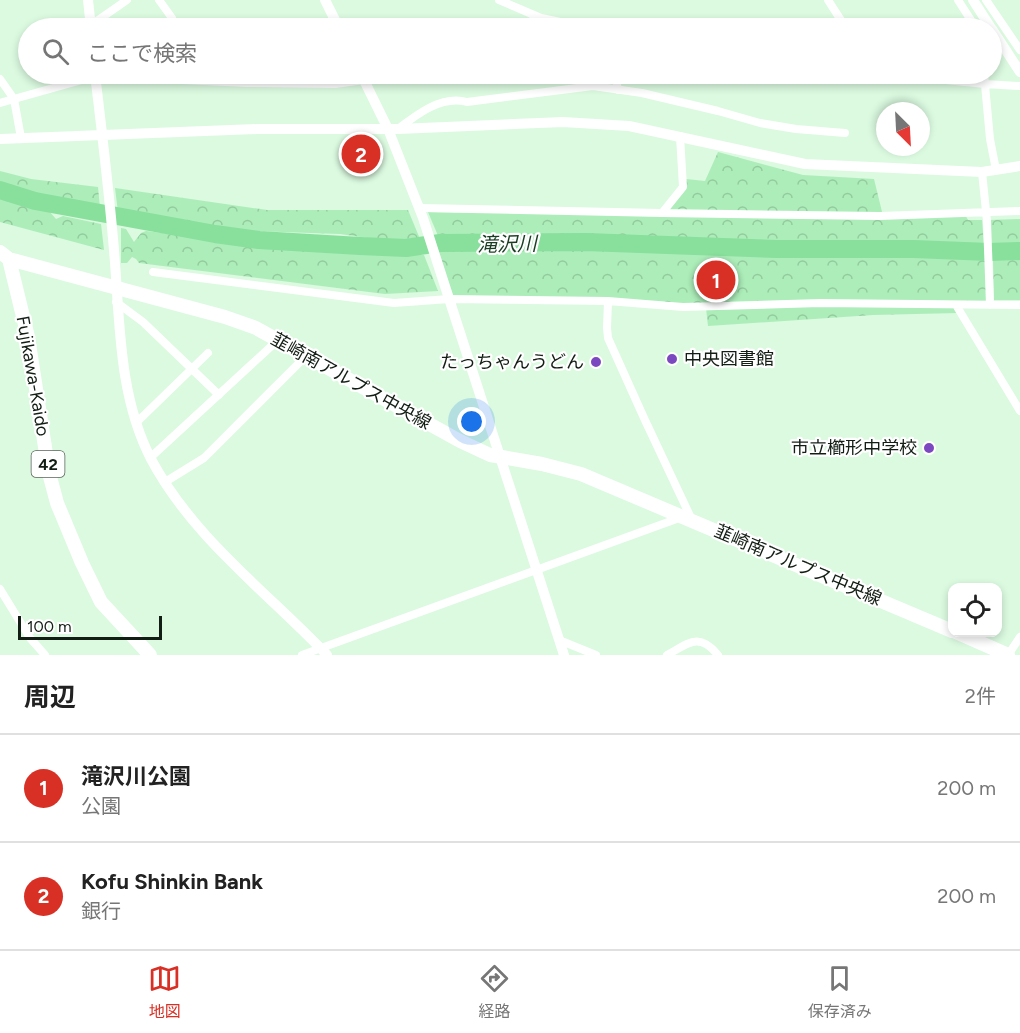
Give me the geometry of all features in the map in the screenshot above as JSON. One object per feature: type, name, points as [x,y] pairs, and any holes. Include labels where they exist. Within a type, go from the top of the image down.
[{"type":"main road","name":"韮崎南アルプス中央線","points":[[4,255],[225,317],[256,328],[460,441],[490,455],[542,464],[581,474],[948,629]]},
{"type":"main road","name":"Fujikawa-Kaido","points":[[4,255],[28,337],[49,473],[57,503],[100,602],[150,655]]},
{"type":"main road","name":"韮崎南アルプス中央線","points":[[966,637],[1008,655]]},
{"type":"street","points":[[88,0],[90,18]]},
{"type":"street","points":[[103,18],[127,0]]},
{"type":"street","points":[[159,0],[172,18]]},
{"type":"street","points":[[325,0],[334,18]]},
{"type":"street","points":[[499,0],[541,18]]},
{"type":"street","points":[[828,0],[840,18]]},
{"type":"street","points":[[958,0],[970,18]]},
{"type":"street","points":[[973,0],[984,18]]},
{"type":"street","points":[[986,0],[998,18]]},
{"type":"street","points":[[1002,24],[1020,50]]},
{"type":"street","points":[[1002,45],[1020,72]]},
{"type":"street","points":[[0,79],[14,99],[21,138]]},
{"type":"street","points":[[0,103],[65,84]]},
{"type":"street","points":[[96,84],[108,186],[123,370],[136,422],[151,458],[165,482],[209,539],[323,651]]},
{"type":"street","points":[[367,84],[393,129],[422,213],[564,655]]},
{"type":"street","points":[[617,84],[618,90]]},
{"type":"street","points":[[996,170],[990,139],[985,84],[1020,86]]},
{"type":"street","points":[[393,129],[434,105],[456,99],[467,102],[593,86],[718,111],[760,123],[845,133]]},
{"type":"street","points":[[0,139],[259,129],[393,129],[563,122],[628,126],[805,164],[982,172],[1020,166]]},
{"type":"street","points":[[662,213],[683,187],[681,136]]},
{"type":"street","points":[[982,172],[990,305]]},
{"type":"street","points":[[422,213],[986,217],[1020,211]]},
{"type":"street","points":[[153,272],[394,303],[449,299],[608,301],[683,307],[820,303],[1020,305]]},
{"type":"street","points":[[302,655],[323,651],[536,571],[688,518],[608,338],[608,301]]},
{"type":"street","points":[[116,302],[143,322],[219,395]]},
{"type":"street","points":[[956,305],[1020,411]]},
{"type":"street","points":[[151,458],[278,340]]},
{"type":"street","points":[[136,422],[208,353]]},
{"type":"street","points":[[165,482],[204,458],[306,356]]},
{"type":"street","points":[[0,589],[30,638],[45,655]]},
{"type":"street","points":[[1008,655],[1020,637]]},
{"type":"street","points":[[559,640],[596,655]]},
{"type":"street","points":[[667,655],[692,641],[709,644],[718,655]]},
{"type":"green space","points":[[718,152],[803,175],[874,179],[883,216],[964,213],[968,220],[982,220],[984,245],[647,242],[646,236],[635,241],[439,238],[428,212],[663,215],[686,179],[705,181]]},
{"type":"green space","points":[[0,171],[31,179],[98,187],[100,208],[29,195],[2,187],[0,186]]},
{"type":"green space","points":[[115,188],[267,210],[408,210],[420,239],[382,240],[340,234],[254,231],[118,212]]},
{"type":"green space","points":[[0,196],[49,211],[56,219],[63,216],[101,224],[104,250],[0,222]]},
{"type":"green space","points":[[1020,219],[1020,245],[991,246],[989,220]]},
{"type":"green space","points":[[121,228],[126,229],[134,242],[141,233],[146,231],[273,247],[424,255],[438,291],[385,294],[139,263],[132,257],[127,263],[121,263]]},
{"type":"green space","points":[[431,243],[577,243],[966,252],[989,261],[990,305],[687,306],[449,299]]},
{"type":"green space","points":[[1020,259],[1020,300],[994,300],[993,260]]},
{"type":"green space","points":[[818,305],[955,308],[958,313],[873,315],[708,326],[706,308]]},
{"type":"building","points":[[350,140],[374,142],[375,157],[381,156],[381,165],[350,167]]},
{"type":"waterway","name":"滝沢川","points":[[0,190],[35,201],[259,240],[406,248],[440,243],[586,242],[776,249],[1020,251]]},
{"type":"place","name":"Kofu Shinkin Bank","points":[[361,154]]},
{"type":"place","name":"滝沢川公園","points":[[716,280]]},
{"type":"place","name":"中央図書館","points":[[672,359]]},
{"type":"place","name":"たっちゃんうどん","points":[[596,362]]},
{"type":"place","name":"市立櫛形中学校","points":[[929,448]]}]
